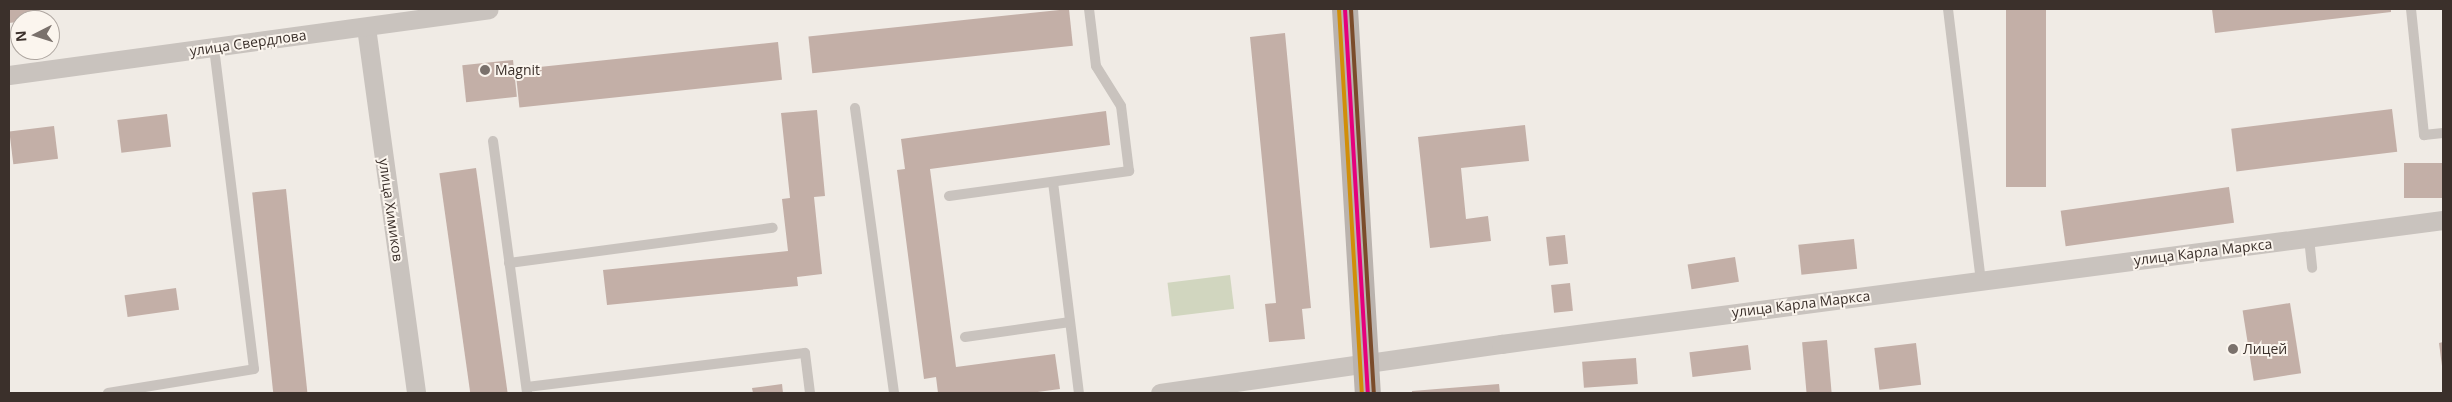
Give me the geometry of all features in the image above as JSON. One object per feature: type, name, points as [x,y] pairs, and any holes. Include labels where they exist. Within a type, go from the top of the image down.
[{"type":"street","name":"улица Свердлова","points":[[9,75],[488,9]]},
{"type":"street","points":[[1345,9],[1368,393]]},
{"type":"street","name":"улица Химиков","points":[[366,26],[416,393]]},
{"type":"street","name":"улица Карла Маркса","points":[[1160,393],[2443,220]]},
{"type":"lane","points":[[948,196],[1129,171],[1122,106],[1096,66],[1089,9]]},
{"type":"lane","points":[[1948,9],[1980,281]]},
{"type":"lane","points":[[2411,9],[2424,134],[2443,133]]},
{"type":"lane","points":[[108,393],[254,369],[214,47]]},
{"type":"lane","points":[[855,108],[894,393]]},
{"type":"lane","points":[[493,141],[527,390],[805,354],[810,393]]},
{"type":"lane","points":[[1053,182],[1079,393]]},
{"type":"lane","points":[[510,263],[773,228]]},
{"type":"lane","points":[[2308,238],[2312,268]]},
{"type":"lane","points":[[965,337],[1070,322]]},
{"type":"green space","points":[[1230,275],[1234,309],[1172,316],[1167,283]]},
{"type":"building","points":[[9,9],[39,9],[10,10],[9,23]]},
{"type":"building","points":[[1069,9],[1073,46],[812,73],[808,36]]},
{"type":"building","points":[[2006,9],[2046,9],[2046,187],[2006,187]]},
{"type":"building","points":[[2212,9],[2391,9],[2391,12],[2215,33]]},
{"type":"building","points":[[1285,33],[1311,308],[1302,309],[1305,339],[1269,342],[1265,304],[1276,303],[1250,37]]},
{"type":"building","points":[[778,42],[782,80],[519,107],[515,70]]},
{"type":"building","points":[[513,60],[517,97],[466,102],[462,65]]},
{"type":"building","points":[[2392,109],[2397,152],[2236,171],[2231,129]]},
{"type":"building","points":[[817,110],[825,196],[814,197],[822,274],[797,277],[798,286],[607,305],[603,270],[788,251],[782,199],[790,198],[781,113]]},
{"type":"building","points":[[1106,111],[1110,145],[930,169],[956,367],[1055,354],[1060,389],[1030,393],[938,393],[936,377],[924,379],[897,170],[905,169],[901,139]]},
{"type":"building","points":[[167,114],[171,147],[121,153],[117,120]]},
{"type":"building","points":[[1525,125],[1529,161],[1461,168],[1466,219],[1488,216],[1491,241],[1430,248],[1418,137]]},
{"type":"building","points":[[54,126],[58,159],[13,164],[9,131]]},
{"type":"building","points":[[2404,163],[2443,163],[2443,198],[2404,198]]},
{"type":"building","points":[[476,168],[508,393],[470,393],[439,173]]},
{"type":"building","points":[[2229,187],[2234,223],[2066,246],[2061,211]]},
{"type":"building","points":[[286,189],[307,393],[273,393],[252,193]]},
{"type":"building","points":[[1565,235],[1568,264],[1549,266],[1546,237]]},
{"type":"building","points":[[1854,239],[1857,269],[1801,275],[1798,245]]},
{"type":"building","points":[[1735,257],[1739,282],[1692,289],[1688,265]]},
{"type":"building","points":[[1570,283],[1573,311],[1554,313],[1551,285]]},
{"type":"building","points":[[176,288],[179,310],[128,317],[125,295]]},
{"type":"building","points":[[2290,303],[2301,373],[2254,381],[2243,311]]},
{"type":"building","points":[[1827,340],[1832,393],[1807,393],[1802,342]]},
{"type":"building","points":[[2443,342],[2443,366],[2442,366],[2439,343]]},
{"type":"building","points":[[1916,343],[1921,385],[1879,390],[1874,348]]},
{"type":"building","points":[[1748,345],[1751,370],[1692,377],[1689,352]]},
{"type":"building","points":[[1636,358],[1638,384],[1584,388],[1582,362]]},
{"type":"building","points":[[782,384],[783,393],[753,393],[752,388]]},
{"type":"building","points":[[1499,384],[1500,393],[1412,393],[1412,391]]},
{"type":"transit line","points":[[1339,9],[1362,393]]},
{"type":"transit line","points":[[1345,9],[1368,393]]},
{"type":"transit line","points":[[1351,9],[1374,393]]},
{"type":"place","name":"Magnit","points":[[485,70]]},
{"type":"place","name":"Лицей","points":[[2233,349]]}]
